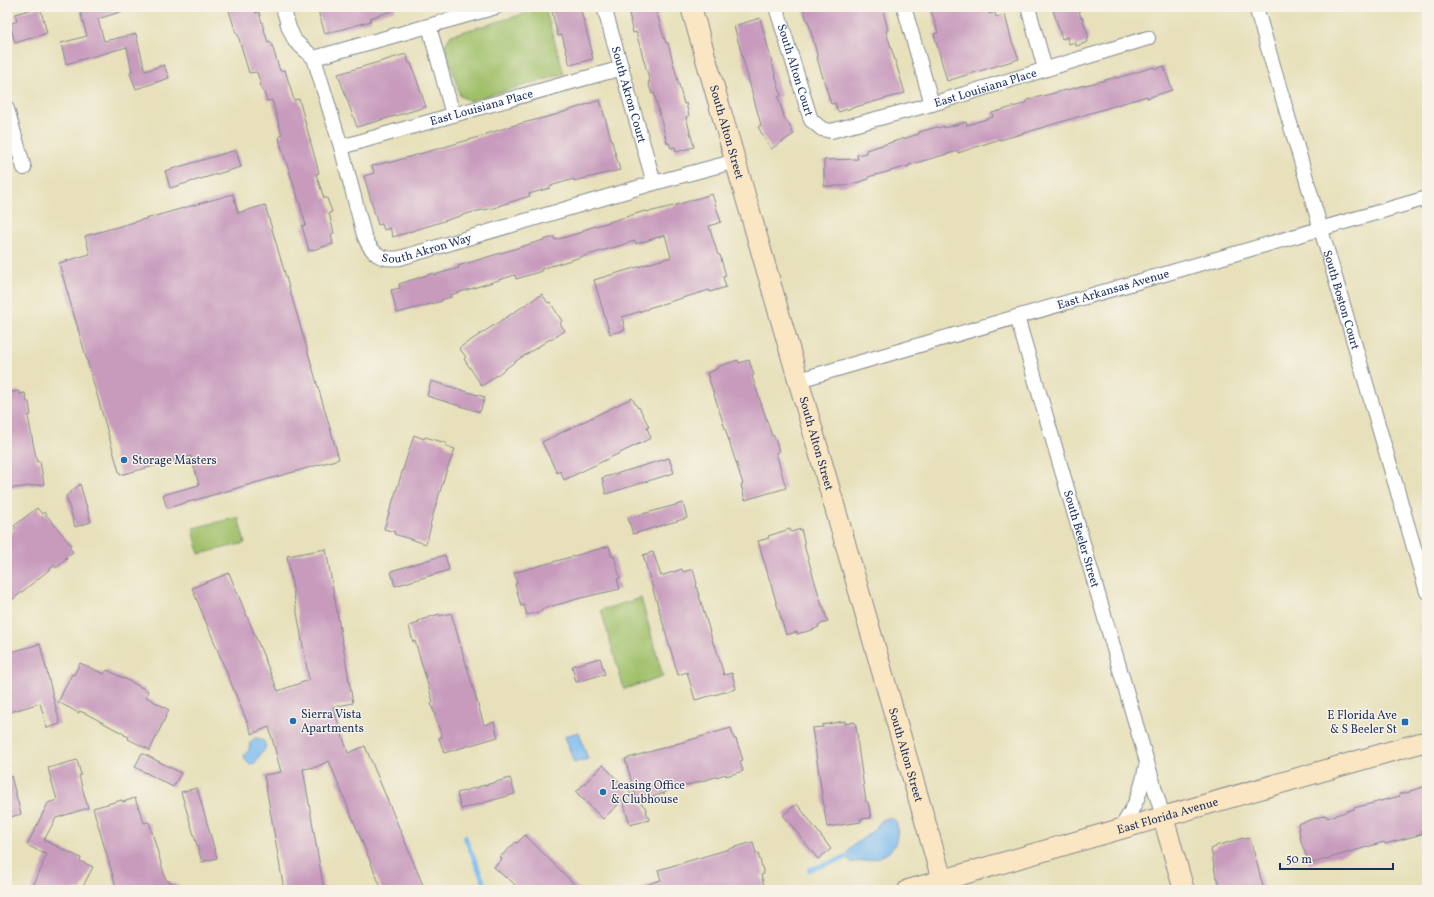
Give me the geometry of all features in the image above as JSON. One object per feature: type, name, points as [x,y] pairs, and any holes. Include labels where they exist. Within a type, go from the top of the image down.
[{"type":"street","points":[[283,7],[289,28],[295,41],[314,58],[496,7]]},
{"type":"street","name":"South Akron Court","points":[[604,7],[654,183]]},
{"type":"street","name":"South Alton Court","points":[[776,7],[811,120],[822,130]]},
{"type":"street","points":[[904,7],[932,104]]},
{"type":"street","points":[[1028,7],[1045,69]]},
{"type":"street","name":"South Boston Court","points":[[1256,7],[1427,592]]},
{"type":"street","name":"South Alton Street","points":[[696,8],[736,161],[942,880]]},
{"type":"street","points":[[429,26],[453,115]]},
{"type":"street","name":"East Louisiana Place","points":[[822,130],[831,131],[841,129],[932,104],[1148,38]]},
{"type":"street","name":"South Akron Way","points":[[314,58],[341,147],[368,246],[375,253],[390,260],[654,183],[736,161]]},
{"type":"street","name":"East Louisiana Place","points":[[341,147],[622,68]]},
{"type":"street","points":[[7,109],[24,168]]},
{"type":"street","name":"East Arkansas Avenue","points":[[799,380],[1427,198]]},
{"type":"street","name":"South Beeler Street","points":[[1017,317],[1184,890]]},
{"type":"street","name":"East Florida Avenue","points":[[908,890],[1163,817],[1423,740]]},
{"type":"street","name":"South Beeler Street","points":[[1120,829],[1132,811],[1138,797],[1143,783],[1146,761]]},
{"type":"green space","points":[[545,8],[564,74],[470,101],[460,96],[445,45],[451,35]]},
{"type":"green space","points":[[238,517],[245,543],[199,554],[193,528]]},
{"type":"green space","points":[[641,598],[663,677],[624,689],[601,610]]},
{"type":"water","points":[[579,732],[588,759],[574,763],[565,736]]},
{"type":"water","points":[[255,738],[262,740],[265,747],[259,755],[256,763],[249,764],[245,760],[244,755],[249,750],[250,742]]},
{"type":"water","points":[[888,818],[895,821],[897,825],[896,840],[892,849],[884,855],[873,859],[861,862],[851,862],[847,857],[851,848],[872,831],[882,820]]},
{"type":"building","points":[[40,7],[47,33],[15,43],[10,24],[17,21],[15,14]]},
{"type":"building","points":[[92,7],[126,7],[126,10],[98,19],[104,41],[136,34],[145,71],[164,65],[169,78],[136,89],[130,73],[132,72],[127,47],[66,64],[61,43],[87,36],[80,11]]},
{"type":"building","points":[[228,7],[254,7],[256,13],[259,12],[268,43],[271,42],[280,71],[285,70],[294,100],[299,99],[319,173],[316,174],[324,198],[327,198],[332,212],[329,213],[334,233],[331,234],[333,244],[309,251],[302,226],[306,225],[280,143],[279,136],[282,135],[272,100],[267,101],[257,72],[249,73]]},
{"type":"building","points":[[317,7],[395,7],[395,10],[370,18],[371,21],[325,34]]},
{"type":"building","points":[[569,7],[580,7],[593,59],[570,65],[562,35],[558,36],[552,12]]},
{"type":"building","points":[[628,7],[655,7],[666,43],[668,43],[684,104],[686,103],[689,116],[686,117],[694,147],[676,152],[675,147],[671,148],[669,143],[667,143],[654,93],[652,94],[648,82],[650,82],[636,32],[633,33]]},
{"type":"building","points":[[803,7],[882,7],[888,30],[886,31],[905,93],[838,112],[835,103],[831,104]]},
{"type":"building","points":[[930,7],[976,7],[977,12],[988,9],[989,14],[995,12],[996,17],[1005,15],[1012,42],[1019,59],[947,81],[934,34],[938,33]]},
{"type":"building","points":[[1052,7],[1078,7],[1089,38],[1087,39],[1088,42],[1076,46],[1075,42],[1069,44],[1067,37],[1062,39]]},
{"type":"building","points":[[760,18],[781,96],[778,97],[784,117],[794,134],[771,149],[758,127],[761,125],[734,26]]},
{"type":"building","points":[[406,54],[409,63],[411,63],[426,107],[357,127],[338,74]]},
{"type":"building","points":[[1164,66],[1172,90],[1000,139],[958,153],[958,151],[919,162],[868,177],[869,179],[845,186],[824,186],[824,160],[858,159],[857,155],[866,153],[866,150],[919,134],[919,132],[937,127],[944,126],[944,128],[966,122],[967,125],[993,117],[992,113],[1023,104],[1027,102],[1027,100],[1117,78],[1154,67],[1155,69]]},
{"type":"building","points":[[600,100],[620,170],[574,181],[574,179],[550,186],[550,188],[529,194],[530,196],[498,207],[473,212],[393,237],[390,228],[384,230],[382,224],[378,225],[364,176],[374,173],[372,166],[388,163],[486,135]]},
{"type":"building","points":[[236,150],[241,167],[170,188],[165,171]]},
{"type":"building","points":[[233,194],[238,213],[265,205],[339,459],[167,508],[163,495],[199,485],[191,456],[120,475],[59,263],[90,254],[85,236]]},
{"type":"building","points":[[712,194],[721,222],[709,226],[726,276],[723,277],[726,287],[710,292],[709,290],[622,317],[625,330],[610,334],[594,280],[671,257],[665,235],[636,244],[635,241],[541,269],[542,271],[516,279],[515,275],[451,295],[451,297],[441,300],[442,301],[397,313],[391,290],[400,288],[399,284],[434,273],[434,275],[459,268],[458,266],[547,239],[554,237],[555,240],[645,211],[653,211],[673,206]]},
{"type":"building","points":[[542,294],[548,303],[550,302],[562,321],[560,323],[565,331],[516,361],[482,386],[464,359],[466,357],[459,348]]},
{"type":"building","points":[[738,360],[739,363],[749,360],[754,375],[752,376],[772,436],[774,435],[779,452],[776,453],[786,488],[745,500],[741,485],[743,484],[707,373],[717,369],[717,367]]},
{"type":"building","points":[[431,381],[485,397],[480,412],[427,396]]},
{"type":"building","points":[[19,391],[19,394],[25,393],[27,402],[29,402],[31,415],[28,416],[37,462],[40,461],[44,484],[7,489],[7,393]]},
{"type":"building","points":[[632,398],[638,408],[639,407],[649,427],[647,428],[651,438],[564,480],[560,471],[557,473],[542,442]]},
{"type":"building","points":[[414,435],[424,439],[425,437],[446,443],[446,446],[455,449],[445,475],[426,544],[394,534],[395,532],[384,529]]},
{"type":"building","points":[[669,458],[674,473],[606,494],[602,478]]},
{"type":"building","points":[[80,484],[91,522],[75,527],[66,496]]},
{"type":"building","points":[[683,503],[687,518],[633,534],[628,518]]},
{"type":"building","points":[[37,508],[42,514],[44,512],[71,545],[69,547],[73,552],[56,568],[55,565],[7,604],[7,536],[16,528],[14,526]]},
{"type":"building","points":[[790,529],[791,532],[801,529],[804,545],[828,622],[818,625],[819,627],[812,630],[786,635],[758,541]]},
{"type":"building","points":[[609,546],[612,557],[614,556],[620,578],[617,579],[620,589],[581,598],[542,609],[542,611],[527,615],[524,605],[521,606],[515,584],[517,584],[514,573]]},
{"type":"building","name":"Sierra Vista Apartments","points":[[326,549],[353,703],[333,707],[348,753],[365,746],[425,890],[382,890],[329,761],[316,767],[303,769],[324,890],[284,890],[264,775],[281,772],[269,727],[252,734],[192,588],[229,573],[278,691],[309,680],[287,556]]},
{"type":"building","points":[[653,552],[661,576],[682,569],[683,572],[693,569],[696,585],[724,675],[732,673],[736,689],[695,700],[687,672],[678,675],[643,555]]},
{"type":"building","points":[[445,555],[449,570],[395,586],[391,571]]},
{"type":"building","points":[[451,613],[484,725],[494,722],[498,737],[444,753],[439,738],[442,737],[431,703],[433,702],[415,641],[413,642],[409,626],[419,623],[418,621],[439,614],[440,616]]},
{"type":"building","points":[[40,644],[60,724],[47,728],[40,703],[7,713],[7,653]]},
{"type":"building","points":[[600,658],[605,674],[576,682],[572,666]]},
{"type":"building","points":[[80,663],[104,674],[107,670],[135,684],[148,691],[146,697],[169,710],[150,750],[128,739],[129,737],[85,713],[79,711],[79,713],[58,702],[72,674],[74,675]]},
{"type":"building","points":[[845,721],[845,724],[855,722],[866,802],[868,802],[871,818],[860,819],[861,822],[827,827],[812,728],[823,727],[822,725]]},
{"type":"building","points":[[731,728],[743,760],[740,761],[743,771],[726,776],[726,774],[638,801],[645,807],[649,820],[630,825],[623,800],[603,819],[576,792],[603,765],[637,800],[625,759]]},
{"type":"building","points":[[142,753],[181,773],[173,787],[135,767]]},
{"type":"building","points":[[77,760],[81,775],[79,776],[88,808],[56,818],[44,840],[81,858],[80,861],[93,867],[81,890],[31,890],[47,855],[27,845],[48,803],[57,800],[48,768]]},
{"type":"building","points":[[7,776],[11,776],[21,814],[7,818]]},
{"type":"building","points":[[510,778],[515,794],[461,809],[457,793]]},
{"type":"building","points":[[1427,786],[1427,828],[1421,830],[1422,834],[1385,844],[1384,842],[1309,864],[1301,842],[1298,824],[1326,815],[1327,818],[1354,808],[1400,796],[1399,794]]},
{"type":"building","points":[[197,788],[217,858],[202,862],[181,792]]},
{"type":"building","points":[[135,798],[144,823],[149,822],[166,880],[187,890],[117,890],[93,808]]},
{"type":"building","points":[[797,804],[831,849],[818,859],[783,815]]},
{"type":"building","points":[[525,835],[580,890],[520,890],[494,867],[502,859],[500,857]]},
{"type":"building","points":[[1243,838],[1250,838],[1264,890],[1221,890],[1215,872],[1211,849],[1216,846]]},
{"type":"building","points":[[753,842],[764,874],[761,875],[764,885],[746,890],[639,890],[639,887],[661,880],[658,870]]},
{"type":"waterway","points":[[465,837],[487,890]]},
{"type":"waterway","points":[[809,870],[847,857]]},
{"type":"place","name":"Storage Masters","points":[[124,460]]},
{"type":"place","name":"Sierra Vista Apartments","points":[[293,721]]},
{"type":"place","name":"E Florida Ave & S Beeler St","points":[[1405,722]]},
{"type":"place","name":"Leasing Office & Clubhouse","points":[[603,792]]}]
